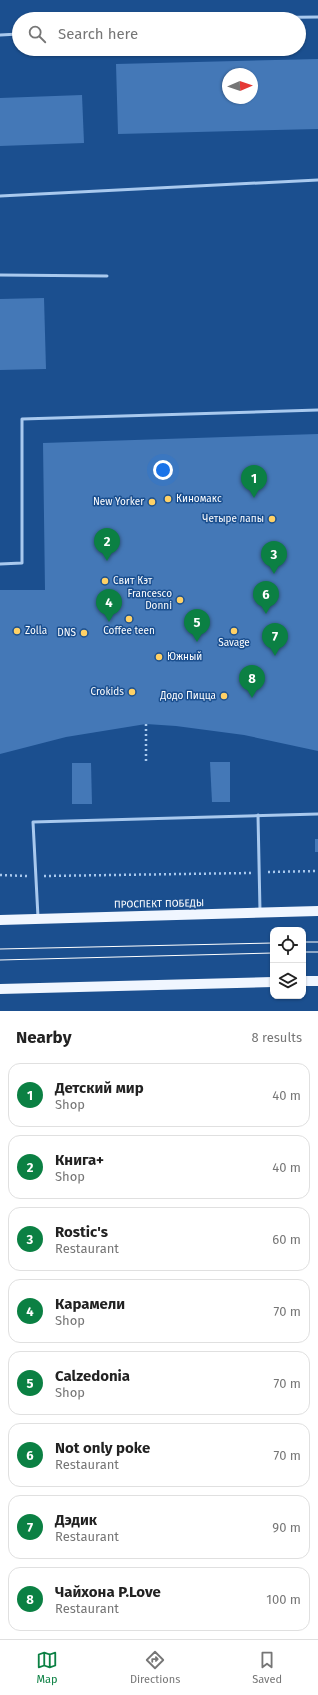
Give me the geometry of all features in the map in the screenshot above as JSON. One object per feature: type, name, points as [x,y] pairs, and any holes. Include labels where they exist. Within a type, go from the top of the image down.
[{"type":"main road","name":"ПРОСПЕКТ ПОБЕДЫ","points":[[0,920],[318,912]]},
{"type":"main road","points":[[306,981],[318,981]]},
{"type":"main road","points":[[0,990],[270,982]]},
{"type":"lane","points":[[306,17],[318,17]]},
{"type":"lane","points":[[0,35],[12,34]]},
{"type":"lane","points":[[0,196],[318,180]]},
{"type":"lane","points":[[0,275],[107,276]]},
{"type":"lane","points":[[0,564],[22,563],[22,419],[318,410]]},
{"type":"lane","points":[[38,919],[34,822],[318,814]]},
{"type":"lane","points":[[258,815],[260,913]]},
{"type":"path","points":[[146,724],[146,761]]},
{"type":"path","points":[[0,875],[36,876],[318,871]]},
{"type":"building","points":[[318,59],[318,129],[118,134],[116,64]]},
{"type":"building","points":[[82,95],[84,143],[0,146],[0,98]]},
{"type":"building","points":[[44,298],[46,369],[0,370],[0,299]]},
{"type":"building","name":"Южный","points":[[318,434],[318,751],[244,735],[176,726],[146,724],[66,737],[0,754],[0,590],[45,590],[43,443]]},
{"type":"building","points":[[210,762],[230,762],[230,802],[212,802]]},
{"type":"building","points":[[72,763],[91,763],[92,804],[72,804]]},
{"type":"building","points":[[315,839],[318,839],[318,852],[315,852]]},
{"type":"tram line","points":[[306,942],[318,942]]},
{"type":"tram line","points":[[0,949],[270,943]]},
{"type":"tram line","points":[[306,952],[318,952]]},
{"type":"tram line","points":[[0,960],[270,953]]},
{"type":"place","name":"Детский мир","points":[[254,498]]},
{"type":"place","name":"Киномакс","points":[[168,499]]},
{"type":"place","name":"New Yorker","points":[[152,502]]},
{"type":"place","name":"Четыре лапы","points":[[272,519]]},
{"type":"place","name":"Книга+","points":[[107,561]]},
{"type":"place","name":"Rostic's","points":[[274,574]]},
{"type":"place","name":"Свит Кэт","points":[[105,581]]},
{"type":"place","name":"Francesco Donni","points":[[180,600]]},
{"type":"place","name":"Not only poke","points":[[266,614]]},
{"type":"place","name":"Coffee teen","points":[[129,619]]},
{"type":"place","name":"Карамели","points":[[109,622]]},
{"type":"place","name":"Zolla","points":[[17,631]]},
{"type":"place","name":"Savage","points":[[234,631]]},
{"type":"place","name":"DNS","points":[[84,633]]},
{"type":"place","name":"Calzedonia","points":[[197,642]]},
{"type":"place","name":"Дэдик","points":[[275,656]]},
{"type":"place","name":"Южный","points":[[159,657]]},
{"type":"place","name":"Crokids","points":[[132,692]]},
{"type":"place","name":"Додо Пицца","points":[[224,696]]},
{"type":"place","name":"Чайхона P.Love","points":[[252,698]]}]
